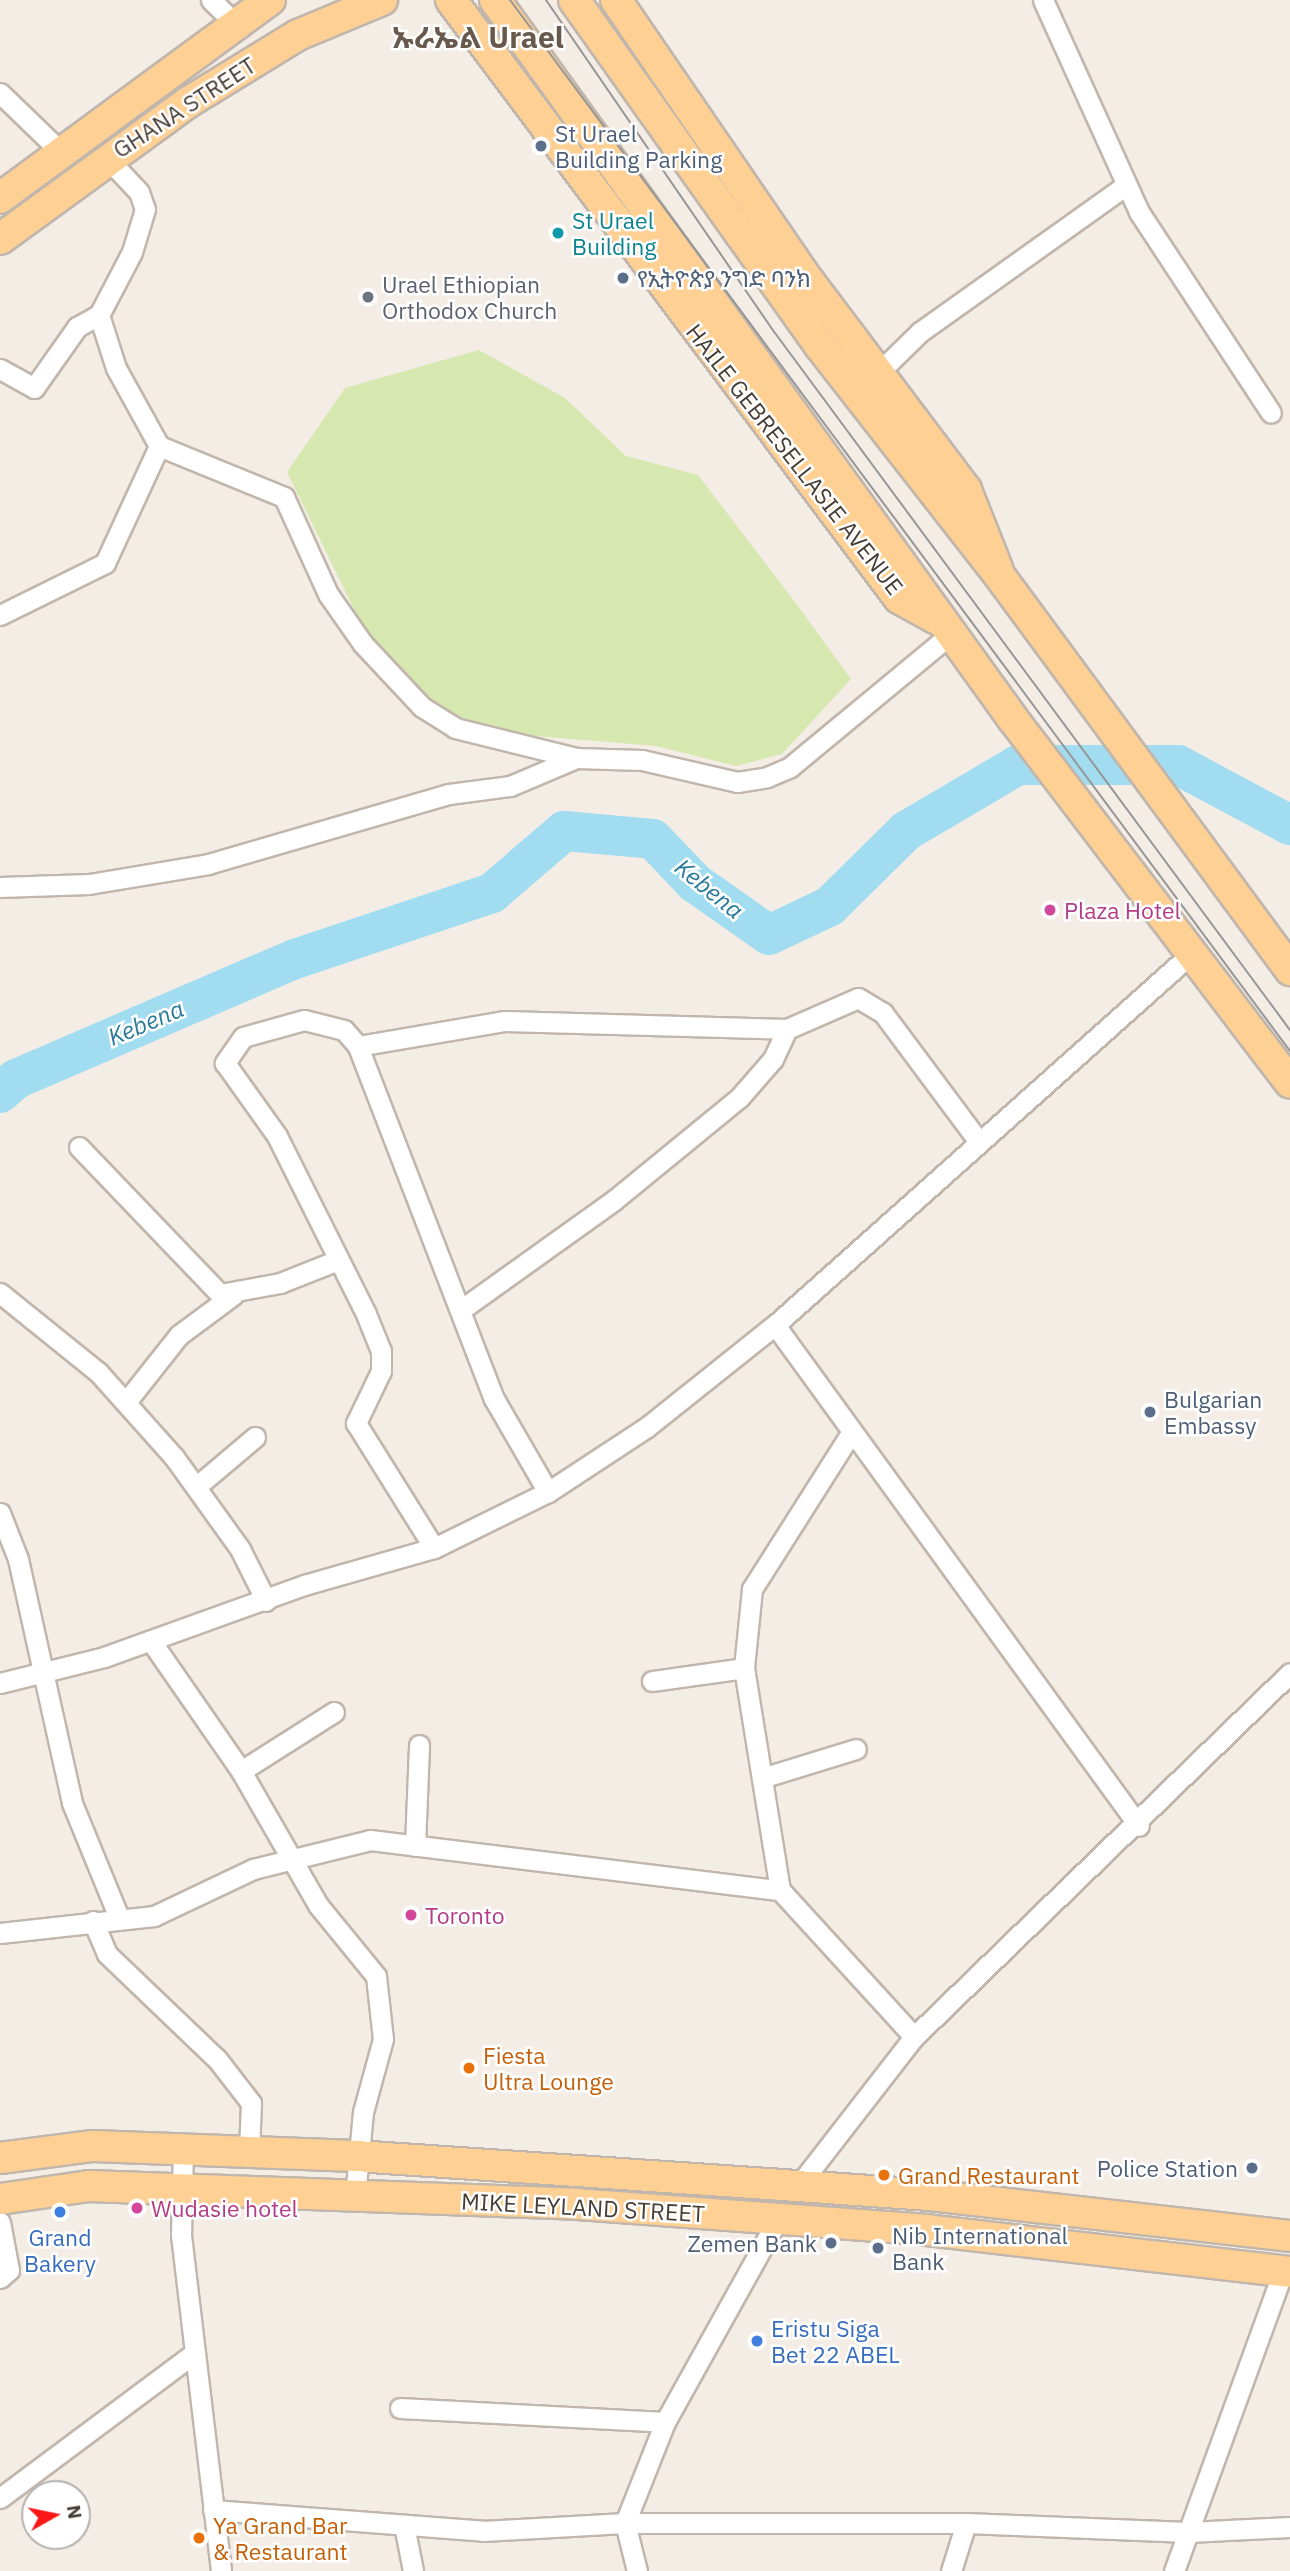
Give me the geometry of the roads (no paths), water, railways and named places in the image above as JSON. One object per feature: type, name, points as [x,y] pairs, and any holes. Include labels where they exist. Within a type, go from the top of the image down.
[{"type":"main road","name":"GHANA STREET","points":[[0,198],[61,152],[240,28],[270,0]]},
{"type":"main road","name":"GHANA STREET","points":[[0,239],[106,158],[298,35],[382,0]]},
{"type":"main road","name":"HAILE GEBRESELLASIE AVENUE","points":[[451,0],[899,598],[947,628]]},
{"type":"main road","points":[[469,0],[479,0]]},
{"type":"main road","points":[[495,0],[1013,719],[1193,952],[1290,1083]]},
{"type":"main road","points":[[574,0],[820,346],[999,575],[1082,694],[1290,970]]},
{"type":"main road","points":[[625,7],[876,375],[966,491],[983,521],[999,575]]},
{"type":"main road","name":"MIKE LEYLAND STREET","points":[[0,2158],[93,2146],[356,2156],[930,2195],[1290,2236]]},
{"type":"main road","name":"MIKE LEYLAND STREET","points":[[0,2199],[89,2186],[355,2196],[778,2219],[927,2230],[1287,2272]]},
{"type":"main road","points":[[927,2230],[930,2195]]},
{"type":"street","points":[[211,0],[240,28]]},
{"type":"street","points":[[1044,0],[1125,186],[1271,413]]},
{"type":"street","points":[[0,93],[61,152]]},
{"type":"street","points":[[0,369],[34,388],[77,327],[99,315],[132,253],[145,209],[139,192],[106,158]]},
{"type":"street","points":[[876,375],[920,332],[1125,186]]},
{"type":"street","points":[[99,315],[116,368],[159,446],[284,496],[328,594],[363,644],[422,707],[494,742],[576,758],[642,761],[737,782],[766,776],[790,766],[947,628]]},
{"type":"street","points":[[0,615],[105,564],[159,446]]},
{"type":"street","points":[[0,887],[89,884],[208,863],[449,794],[510,786],[576,758]]},
{"type":"street","points":[[0,1683],[151,1641],[434,1548],[548,1492],[647,1427],[775,1325],[1193,952]]},
{"type":"street","points":[[358,1046],[505,1021],[787,1028],[858,998],[870,1002],[979,1142]]},
{"type":"street","points":[[434,1548],[356,1423],[381,1371],[381,1351],[277,1136],[225,1063],[243,1037],[304,1020],[344,1030],[358,1046],[462,1309],[494,1399],[548,1492]]},
{"type":"street","points":[[462,1309],[613,1201],[739,1098],[773,1059],[787,1028]]},
{"type":"street","points":[[79,1147],[206,1285],[233,1295]]},
{"type":"street","points":[[126,1402],[179,1335],[233,1295],[338,1260]]},
{"type":"street","points":[[0,1293],[126,1402],[197,1486],[266,1601]]},
{"type":"street","points":[[775,1325],[850,1433],[1139,1826]]},
{"type":"street","points":[[850,1433],[752,1589],[744,1668],[765,1777],[780,1890],[914,2037]]},
{"type":"street","points":[[197,1486],[255,1437]]},
{"type":"street","points":[[0,1513],[10,1527],[72,1803],[120,1920]]},
{"type":"street","points":[[151,1641],[241,1771],[296,1859],[318,1905],[376,1976],[383,2002],[383,2039],[356,2156],[355,2196]]},
{"type":"street","points":[[652,1681],[744,1668]]},
{"type":"street","points":[[799,2185],[914,2037],[1139,1826],[1290,1673]]},
{"type":"street","points":[[241,1771],[334,1712]]},
{"type":"street","points":[[415,1846],[419,1745]]},
{"type":"street","points":[[765,1777],[856,1749]]},
{"type":"street","points":[[0,1933],[154,1916],[253,1869],[370,1840],[780,1890]]},
{"type":"street","points":[[93,1922],[107,1954],[217,2059],[251,2103],[249,2150]]},
{"type":"street","points":[[183,2148],[181,2190],[192,2355],[221,2571]]},
{"type":"street","points":[[637,2571],[625,2523],[665,2422],[778,2219]]},
{"type":"street","points":[[0,2222],[9,2270],[0,2278]]},
{"type":"street","points":[[1174,2571],[1287,2272]]},
{"type":"street","points":[[0,2498],[192,2355]]},
{"type":"street","points":[[400,2408],[665,2422]]},
{"type":"street","points":[[214,2510],[482,2531],[625,2523],[966,2523],[1188,2532],[1290,2527]]},
{"type":"street","points":[[951,2571],[966,2523]]},
{"type":"street","points":[[404,2525],[413,2571]]},
{"type":"waterway","name":"Kebena","points":[[0,1093],[16,1079],[295,959],[492,893],[564,831],[653,839],[695,883],[769,935],[830,906],[906,831],[1018,765],[1178,765],[1290,825]]},
{"type":"tram line","points":[[510,0],[1290,1051]]},
{"type":"tram line","points":[[546,0],[775,333],[1290,1030]]},
{"type":"place","name":"St Urael Building Parking","points":[[541,146]]},
{"type":"place","name":"St Urael Building","points":[[558,233]]},
{"type":"place","name":"የኢትዮጵያ ንግድ ባንክ","points":[[623,278]]},
{"type":"place","name":"Urael Ethiopian Orthodox Church","points":[[368,297]]},
{"type":"place","name":"Plaza Hotel","points":[[1050,910]]},
{"type":"place","name":"Bulgarian Embassy","points":[[1150,1412]]},
{"type":"place","name":"Toronto","points":[[411,1915]]},
{"type":"place","name":"Fiesta Ultra Lounge","points":[[469,2068]]},
{"type":"place","name":"Police Station","points":[[1252,2168]]},
{"type":"place","name":"Grand Restaurant","points":[[884,2175]]},
{"type":"place","name":"Wudasie hotel","points":[[137,2208]]},
{"type":"place","name":"Grand Bakery","points":[[60,2212]]},
{"type":"place","name":"Zemen Bank","points":[[831,2243]]},
{"type":"place","name":"Nib International Bank","points":[[878,2248]]},
{"type":"place","name":"Eristu Siga Bet 22 ABEL","points":[[757,2341]]},
{"type":"place","name":"Ya Grand Bar & Restaurant","points":[[199,2538]]},
{"type":"district","name":"ኡራኤል Urael","points":[[478,37]]}]
